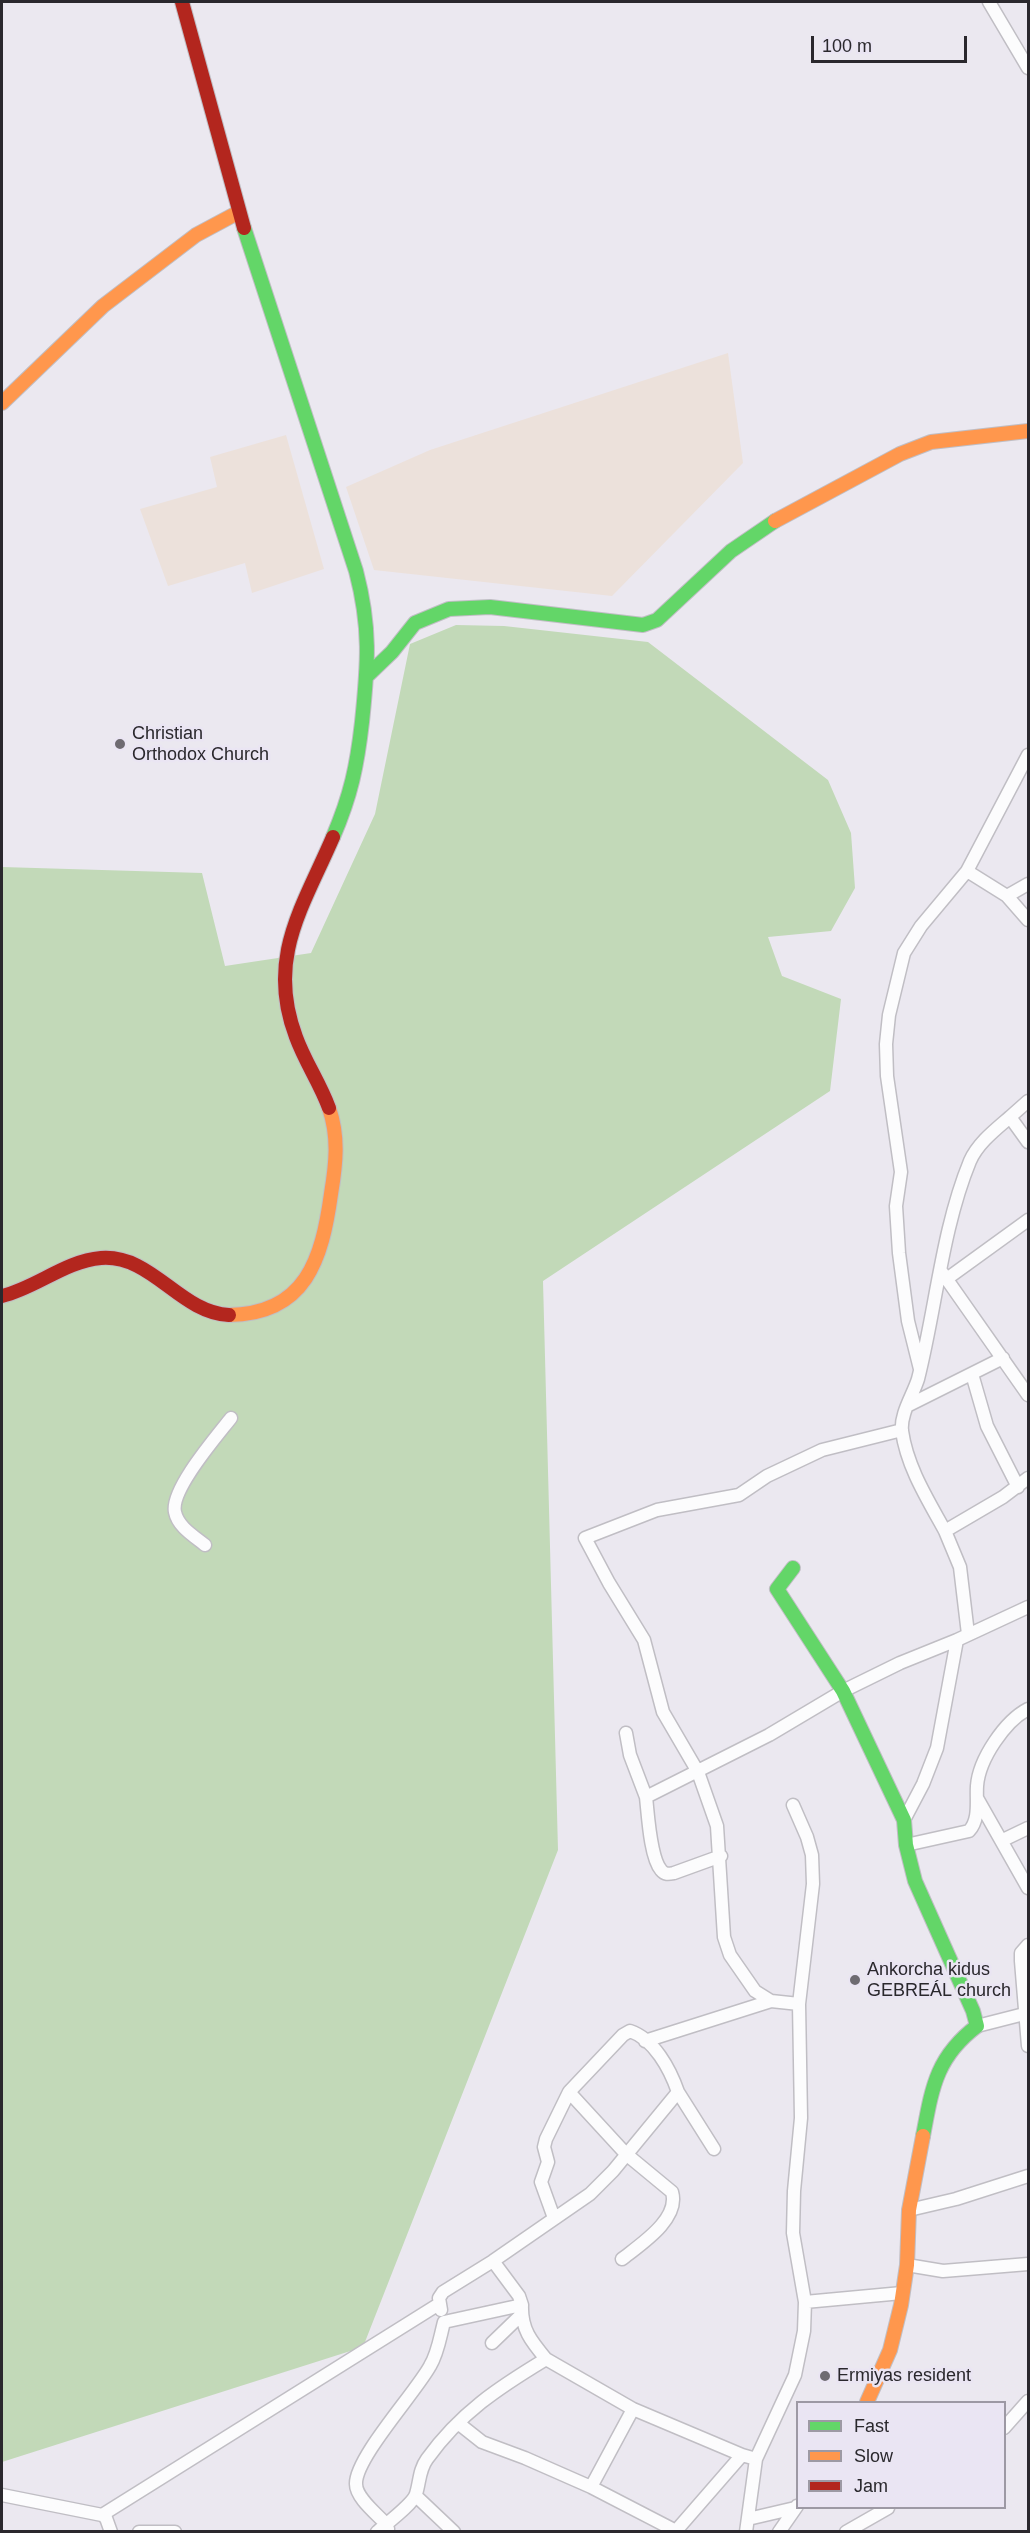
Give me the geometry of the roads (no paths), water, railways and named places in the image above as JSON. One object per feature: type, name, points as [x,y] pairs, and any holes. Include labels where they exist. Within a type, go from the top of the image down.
[{"type":"main road","points":[[2,1296],[82,1262],[101,1258],[134,1265],[214,1313],[236,1315],[267,1310],[283,1302],[305,1282],[315,1266],[321,1250],[337,1159],[334,1118],[327,1098],[299,1045],[290,1014],[286,989],[287,951],[295,923],[329,849],[355,777],[367,676],[368,628],[356,571],[239,212],[182,2]]},
{"type":"main road","points":[[2,403],[103,306],[196,235],[239,212]]},
{"type":"main road","points":[[367,676],[392,652],[415,623],[448,609],[490,606],[643,625],[657,620],[731,551],[768,525],[900,453],[931,442],[1029,431]]},
{"type":"main road","points":[[793,1568],[777,1589],[843,1691],[904,1820],[906,1845],[915,1881],[973,2011],[977,2026],[949,2048],[933,2085],[909,2210],[907,2265],[902,2293],[890,2350],[868,2401]]},
{"type":"street","points":[[989,2],[1029,68]]},
{"type":"street","points":[[920,1370],[908,1321],[899,1253],[896,1206],[900,1162],[890,1105],[886,1044],[895,983],[904,953],[921,926],[967,871],[1029,755]]},
{"type":"street","points":[[967,871],[1007,896],[1029,920]]},
{"type":"street","points":[[1007,896],[1029,884]]},
{"type":"street","points":[[968,1634],[960,1567],[945,1531],[918,1480],[902,1430],[902,1420],[920,1370],[944,1274],[956,1203],[971,1160],[979,1146],[1029,1101]]},
{"type":"street","points":[[1010,1117],[1029,1142]]},
{"type":"street","points":[[944,1274],[1029,1220]]},
{"type":"street","points":[[944,1274],[1029,1395]]},
{"type":"street","points":[[909,1405],[1003,1358]]},
{"type":"street","points":[[972,1374],[987,1426],[1018,1487]]},
{"type":"street","points":[[205,1545],[181,1526],[174,1511],[175,1498],[200,1457],[231,1418]]},
{"type":"street","points":[[771,2001],[755,1991],[730,1955],[724,1937],[721,1856],[717,1826],[698,1772],[663,1712],[644,1640],[585,1538],[657,1510],[740,1495],[767,1476],[822,1450],[902,1430]]},
{"type":"street","points":[[945,1531],[1029,1478]]},
{"type":"street","points":[[646,1797],[769,1735],[843,1691],[900,1663],[1029,1607]]},
{"type":"street","points":[[904,1820],[923,1784],[936,1748],[957,1640]]},
{"type":"street","points":[[906,1845],[969,1831],[974,1826],[977,1782],[995,1741],[1013,1720],[1029,1709]]},
{"type":"street","points":[[626,1733],[630,1755],[646,1797],[657,1864],[662,1872],[674,1873],[721,1856]]},
{"type":"street","points":[[976,1797],[1029,1888]]},
{"type":"street","points":[[793,1805],[812,1855],[813,1884],[799,2004],[801,2118],[794,2191],[793,2233],[805,2302],[804,2331],[795,2375],[756,2459],[747,2525],[796,2507]]},
{"type":"street","points":[[1003,1840],[1029,1828]]},
{"type":"street","points":[[1029,1945],[1022,1953],[1021,1961],[1029,2046]]},
{"type":"street","points":[[645,2041],[771,2001],[799,2004]]},
{"type":"street","points":[[977,2026],[1027,2013]]},
{"type":"street","points":[[554,2218],[542,2182],[548,2162],[544,2147],[546,2139],[569,2092],[623,2035],[630,2031],[638,2034],[663,2059],[678,2092],[714,2149]]},
{"type":"street","points":[[569,2092],[626,2154],[672,2192],[674,2201],[671,2211],[653,2235],[622,2259]]},
{"type":"street","points":[[546,2359],[495,2390],[458,2423],[424,2462],[419,2474],[416,2496],[384,2529],[360,2496],[355,2485],[371,2450],[431,2365],[438,2349],[444,2322],[439,2298],[443,2292],[494,2261],[590,2194],[678,2092]]},
{"type":"street","points":[[909,2210],[956,2199],[1029,2176]]},
{"type":"street","points":[[494,2261],[519,2296],[526,2335],[546,2359],[633,2409],[756,2459]]},
{"type":"street","points":[[907,2265],[943,2271],[1029,2264]]},
{"type":"street","points":[[805,2302],[902,2293]]},
{"type":"street","points":[[2,2495],[108,2525],[440,2304]]},
{"type":"street","points":[[444,2322],[522,2310]]},
{"type":"street","points":[[492,2343],[522,2310]]},
{"type":"street","points":[[1006,2426],[1029,2401]]},
{"type":"street","points":[[591,2487],[633,2409]]},
{"type":"street","points":[[458,2423],[482,2442],[591,2487],[676,2531],[742,2455]]},
{"type":"street","points":[[416,2496],[454,2532]]},
{"type":"street","points":[[779,2532],[796,2507]]},
{"type":"street","points":[[846,2532],[886,2509]]},
{"type":"street","points":[[139,2532],[166,2530],[175,2532]]},
{"type":"place","name":"Christian Orthodox Church","points":[[120,744]]},
{"type":"place","name":"Ankorcha kidus GEBREÁL church","points":[[855,1980]]},
{"type":"place","name":"Ermiyas resident","points":[[825,2376]]}]
